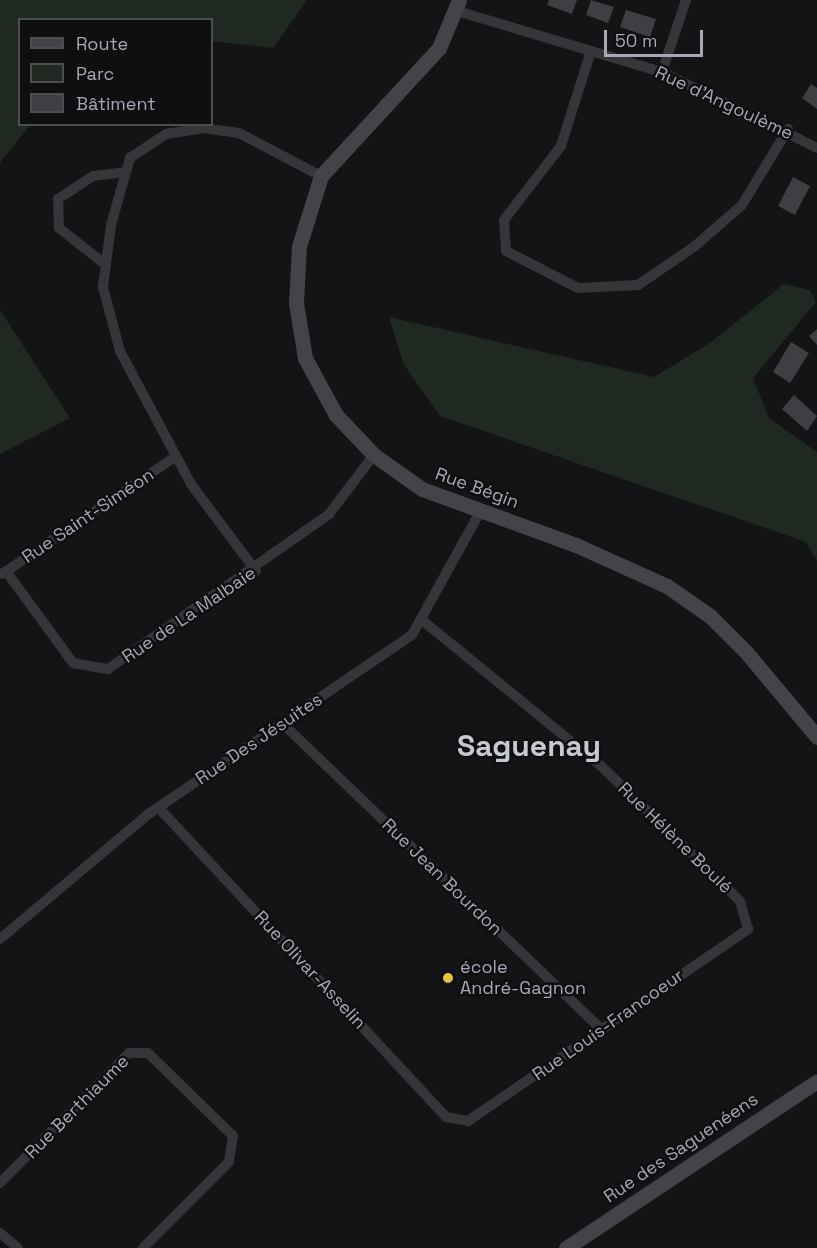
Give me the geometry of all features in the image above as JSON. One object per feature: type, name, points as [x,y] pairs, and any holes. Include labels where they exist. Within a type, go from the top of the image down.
[{"type":"street","points":[[662,72],[686,0]]},
{"type":"street","name":"Rue d'Angoulème","points":[[458,5],[590,54],[662,72],[788,129],[817,148]]},
{"type":"street","name":"Rue Bégin","points":[[458,5],[440,48],[321,176],[299,246],[296,303],[305,358],[336,415],[374,455],[422,489],[481,510],[668,586],[710,616],[746,652],[817,737]]},
{"type":"street","points":[[590,54],[561,146],[504,220],[506,251],[578,288],[638,285],[695,246],[742,205],[788,129]]},
{"type":"street","points":[[256,570],[175,457],[120,351],[103,287],[106,265],[125,172],[130,158],[166,134],[203,128],[239,134],[321,176]]},
{"type":"street","points":[[106,265],[59,228],[58,199],[93,176],[125,172]]},
{"type":"street","name":"Rue de La Malbaie","points":[[3,573],[74,663],[108,669],[256,570],[329,514],[374,455]]},
{"type":"street","name":"Rue Saint-Siméon","points":[[3,573],[175,457]]},
{"type":"street","name":"Rue Des Jésuites","points":[[0,939],[158,807],[412,635],[481,510]]},
{"type":"street","name":"Rue Hélène Boulé","points":[[422,620],[601,766],[740,901],[748,929]]},
{"type":"street","name":"Rue Jean Bourdon","points":[[283,724],[602,1030]]},
{"type":"street","name":"Rue Olivar-Asselin","points":[[158,807],[446,1117],[468,1121]]},
{"type":"street","name":"Rue Louis-Francoeur","points":[[468,1121],[748,929]]},
{"type":"street","name":"Rue Berthiaume","points":[[0,1183],[129,1053],[148,1053],[233,1137],[229,1162],[143,1248]]},
{"type":"street","name":"Rue des Saguenéens","points":[[566,1248],[817,1082]]},
{"type":"street","points":[[0,1233],[18,1248]]},
{"type":"green space","points":[[0,0],[307,0],[273,48],[213,41],[213,18],[18,18],[18,126],[29,126],[0,163]]},
{"type":"green space","points":[[784,284],[810,290],[816,302],[753,378],[769,418],[817,452],[817,561],[806,542],[440,416],[404,365],[389,317],[654,377],[710,343]]},
{"type":"green space","points":[[0,310],[70,418],[0,454]]},
{"type":"building","points":[[549,0],[577,0],[572,14],[547,5]]},
{"type":"building","points":[[591,0],[614,7],[608,23],[586,15]]},
{"type":"building","points":[[626,10],[656,19],[650,37],[620,27]]},
{"type":"building","points":[[811,84],[817,88],[817,109],[802,98]]},
{"type":"building","points":[[793,177],[810,186],[795,215],[778,206]]},
{"type":"building","points":[[817,329],[817,345],[809,336]]},
{"type":"building","points":[[791,342],[809,353],[790,383],[773,372]]},
{"type":"building","points":[[794,395],[817,416],[807,431],[782,409]]},
{"type":"place","name":"école André-Gagnon","points":[[448,978]]},
{"type":"district","name":"Saguenay","points":[[529,746]]}]
